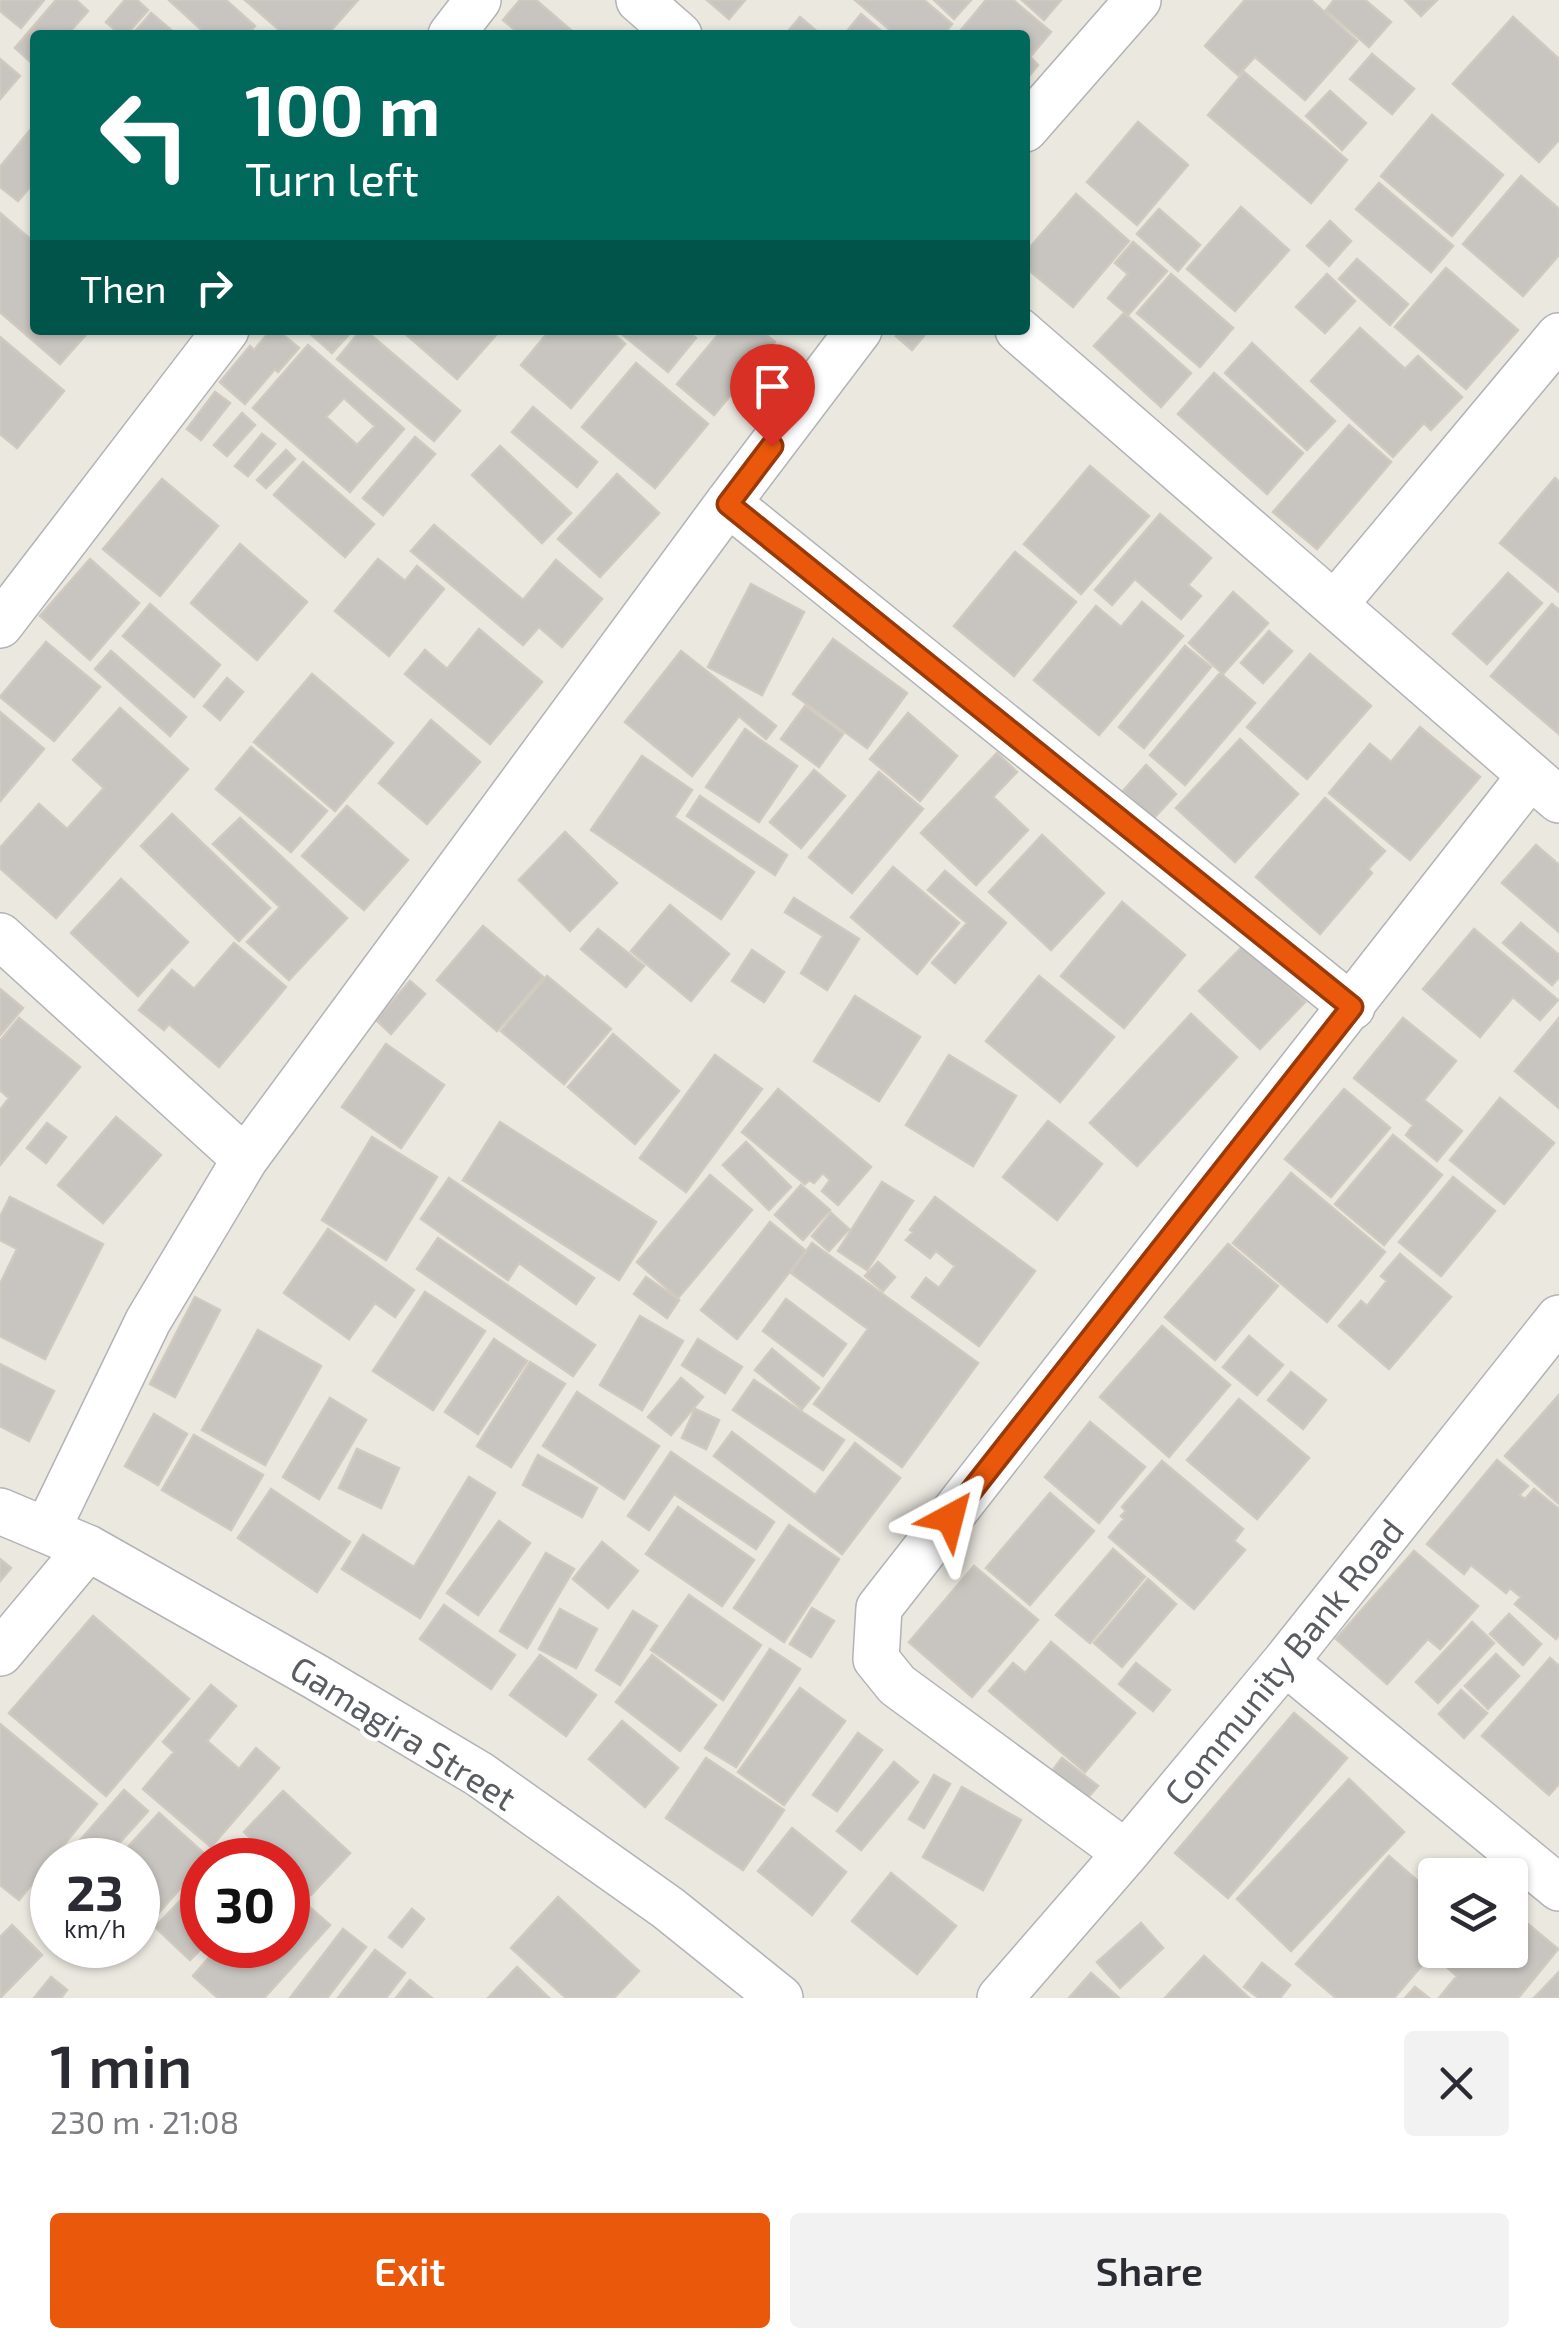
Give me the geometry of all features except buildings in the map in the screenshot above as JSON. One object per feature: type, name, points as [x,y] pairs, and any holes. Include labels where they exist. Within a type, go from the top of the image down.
[{"type":"street","points":[[455,30],[478,0]]},
{"type":"street","points":[[639,0],[673,30]]},
{"type":"street","points":[[1030,123],[1138,0]]},
{"type":"street","points":[[0,625],[222,335]]},
{"type":"street","points":[[47,1530],[148,1321],[245,1159],[855,335]]},
{"type":"street","points":[[1024,335],[1545,788],[1352,1007],[878,1608],[876,1658],[897,1685],[1126,1853]]},
{"type":"street","points":[[1335,604],[1559,336]]},
{"type":"street","points":[[728,504],[1352,1007]]},
{"type":"street","points":[[0,936],[245,1159]]},
{"type":"street","name":"Community Bank Road","points":[[1000,1998],[1285,1662],[1559,1318]]},
{"type":"street","name":"Gamagira Street","points":[[0,1511],[88,1548],[479,1774],[668,1908],[780,1998]]},
{"type":"street","points":[[0,1654],[88,1548]]},
{"type":"street","points":[[1285,1662],[1559,1888]]},
{"type":"route","points":[[772,446],[728,504],[1352,1007],[950,1518]]}]
